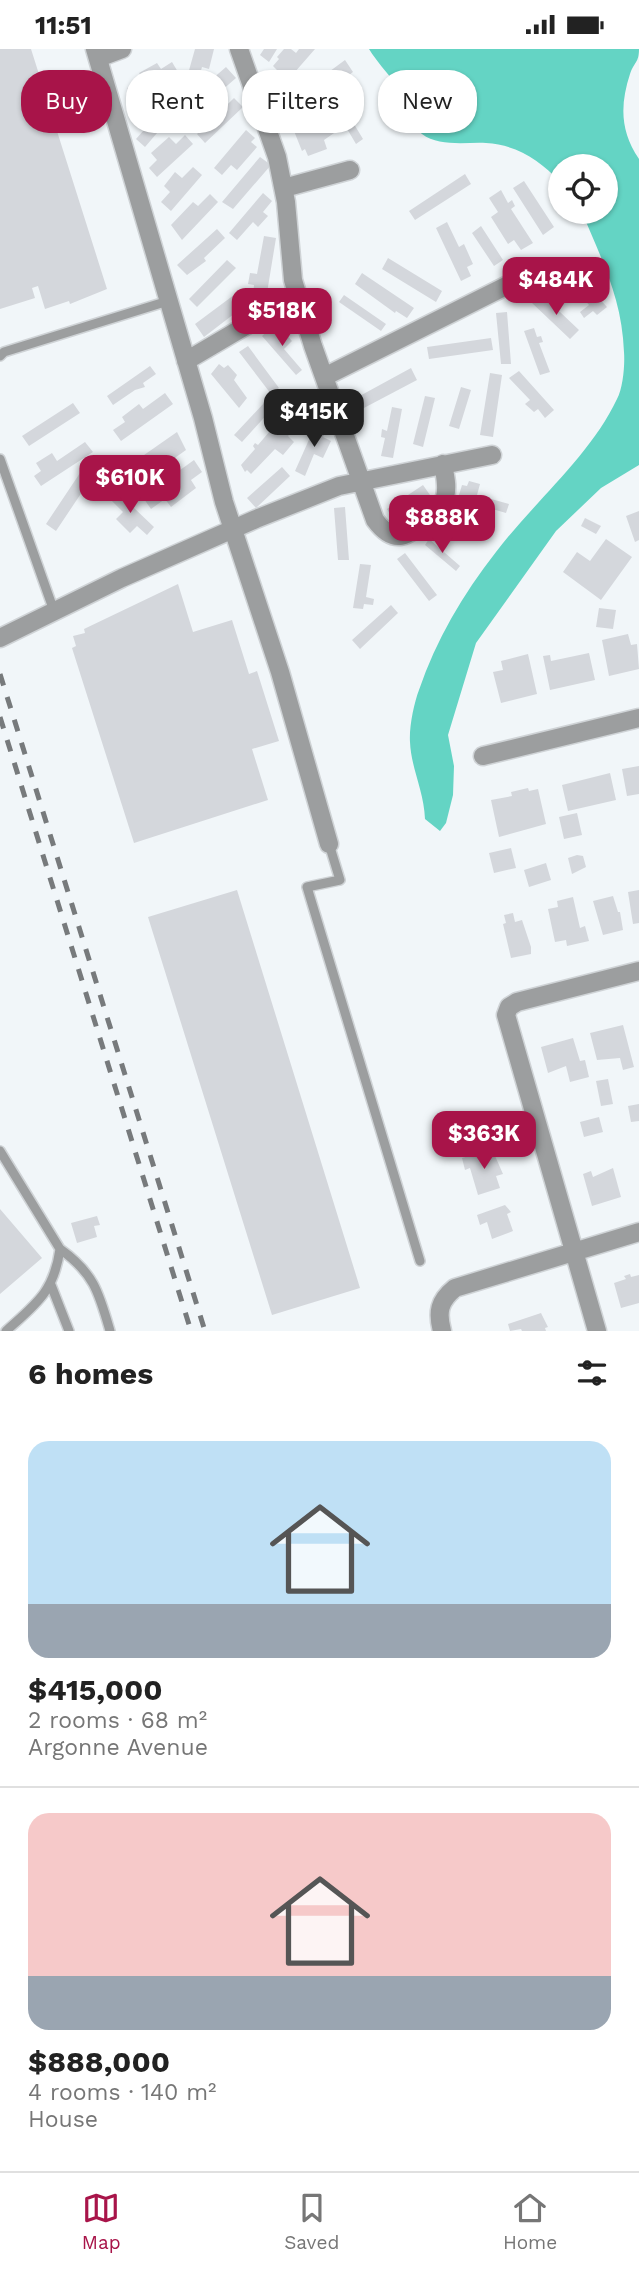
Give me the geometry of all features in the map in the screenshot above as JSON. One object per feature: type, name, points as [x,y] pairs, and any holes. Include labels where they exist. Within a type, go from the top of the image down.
[{"type":"street","points":[[122,49],[96,53],[233,529],[280,673],[329,844]]},
{"type":"street","points":[[239,49],[277,157],[284,188],[288,247],[298,295],[361,481],[375,520],[382,530],[393,536],[405,536],[439,508],[447,486],[443,464]]},
{"type":"street","points":[[284,188],[350,170]]},
{"type":"street","points":[[324,377],[508,285]]},
{"type":"street","points":[[186,361],[298,295]]},
{"type":"street","points":[[0,638],[233,529],[340,486],[492,455]]},
{"type":"street","points":[[483,756],[639,717]]},
{"type":"street","points":[[597,1331],[506,1015],[509,1007],[517,1002],[639,971]]},
{"type":"street","points":[[442,1331],[438,1318],[440,1306],[455,1288],[639,1232]]},
{"type":"lane","points":[[0,356],[5,352],[168,301]]},
{"type":"lane","points":[[0,459],[54,611]]},
{"type":"lane","points":[[329,844],[340,880],[307,887],[420,1261]]},
{"type":"lane","points":[[0,1151],[60,1249],[79,1263],[97,1286],[110,1331]]},
{"type":"lane","points":[[6,1331],[39,1302],[51,1285],[60,1249]]},
{"type":"lane","points":[[51,1285],[69,1331]]},
{"type":"shaded area","points":[[369,49],[639,49],[623,107],[628,138],[639,159],[639,465],[601,488],[556,531],[476,643],[448,735],[454,766],[453,795],[446,823],[440,831],[425,819],[411,752],[411,722],[426,671],[442,635],[472,584],[511,533],[592,440],[606,420],[622,383],[624,357],[619,314],[610,280],[587,224],[618,224],[618,154],[548,154],[548,171],[518,150],[497,144],[436,141],[421,133],[477,133],[477,70],[384,70]]},
{"type":"building","points":[[0,49],[31,49],[38,70],[21,70],[21,133],[58,133],[107,289],[70,304],[69,301],[45,309],[38,286],[32,288],[35,298],[0,309]]},
{"type":"building","points":[[195,49],[214,49],[209,69],[202,67],[201,70],[189,70]]},
{"type":"building","points":[[264,49],[277,49],[269,62],[260,55]]},
{"type":"building","points":[[284,49],[291,49],[296,53],[299,49],[315,49],[297,70],[277,70],[273,66],[279,59],[277,57]]},
{"type":"building","points":[[345,60],[352,70],[331,70]]},
{"type":"building","points":[[172,62],[177,70],[144,70],[157,63],[161,69]]},
{"type":"building","points":[[226,67],[236,78],[228,85],[228,70],[223,70]]},
{"type":"building","points":[[234,98],[242,108],[228,121],[228,104]]},
{"type":"building","points":[[141,133],[157,133],[145,147],[136,139]]},
{"type":"building","points":[[198,133],[216,133],[205,143]]},
{"type":"building","points":[[243,133],[249,133],[255,138],[251,142],[257,147],[237,170],[231,165],[222,175],[214,168]]},
{"type":"building","points":[[295,133],[334,133],[324,140],[327,149],[308,156],[305,149],[302,151]]},
{"type":"building","points":[[350,133],[359,133],[363,139],[356,144]]},
{"type":"building","points":[[185,135],[193,144],[157,177],[149,168],[157,160],[151,153],[169,137],[176,144]]},
{"type":"building","points":[[260,157],[271,165],[233,209],[222,202]]},
{"type":"building","points":[[193,167],[202,175],[171,211],[161,202],[170,192],[164,186],[175,172],[182,178]]},
{"type":"building","points":[[465,174],[471,184],[415,220],[409,211]]},
{"type":"building","points":[[524,181],[548,218],[548,224],[554,227],[543,235],[513,188]]},
{"type":"building","points":[[501,190],[508,203],[512,200],[515,206],[511,209],[533,243],[521,250],[514,240],[508,244],[491,217],[498,212],[489,198]]},
{"type":"building","points":[[263,193],[272,201],[263,212],[268,216],[258,227],[253,222],[237,240],[229,233]]},
{"type":"building","points":[[210,194],[218,202],[182,240],[171,225],[193,202],[198,206]]},
{"type":"building","points":[[447,222],[459,247],[464,244],[473,264],[467,267],[471,276],[461,281],[436,228]]},
{"type":"building","points":[[481,226],[503,260],[494,266],[472,233]]},
{"type":"building","points":[[217,229],[225,238],[204,258],[206,261],[187,275],[177,265]]},
{"type":"building","points":[[264,236],[276,238],[266,299],[253,296],[254,285],[248,284],[250,273],[257,274]]},
{"type":"building","points":[[388,258],[442,291],[436,302],[382,269]]},
{"type":"building","points":[[227,260],[236,268],[197,307],[189,299]]},
{"type":"building","points":[[564,260],[607,307],[597,315],[593,311],[584,318],[580,312],[589,305],[557,268]]},
{"type":"building","points":[[362,273],[414,308],[407,318],[396,311],[395,313],[355,284]]},
{"type":"building","points":[[238,292],[247,304],[204,337],[195,324]]},
{"type":"building","points":[[541,294],[579,330],[570,339],[532,303]]},
{"type":"building","points":[[344,295],[386,324],[381,331],[339,302]]},
{"type":"building","points":[[507,312],[511,364],[501,364],[496,313]]},
{"type":"building","points":[[272,327],[278,334],[282,330],[292,341],[284,349],[302,370],[296,375],[262,336]]},
{"type":"building","points":[[534,328],[537,337],[541,336],[543,342],[539,343],[550,372],[540,375],[524,331]]},
{"type":"building","points":[[491,338],[493,350],[429,359],[427,347]]},
{"type":"building","points":[[248,346],[279,388],[271,394],[239,352]]},
{"type":"building","points":[[219,364],[224,368],[228,365],[237,375],[234,380],[247,398],[239,408],[211,374]]},
{"type":"building","points":[[150,366],[156,374],[143,383],[145,387],[135,390],[113,405],[107,396]]},
{"type":"building","points":[[411,368],[417,380],[362,409],[356,398]]},
{"type":"building","points":[[519,371],[554,410],[545,418],[538,409],[534,412],[525,404],[530,400],[509,378]]},
{"type":"building","points":[[490,373],[502,375],[493,437],[480,435]]},
{"type":"building","points":[[461,387],[471,390],[459,429],[449,426]]},
{"type":"building","points":[[165,393],[173,404],[121,441],[113,430],[125,422],[122,417],[139,404],[143,409]]},
{"type":"building","points":[[425,396],[435,398],[423,447],[413,444]]},
{"type":"building","points":[[307,397],[314,404],[301,417],[294,410]]},
{"type":"building","points":[[73,403],[80,413],[29,446],[22,436]]},
{"type":"building","points":[[264,403],[271,410],[242,442],[234,435]]},
{"type":"building","points":[[392,407],[402,409],[393,458],[381,456],[385,438],[381,437],[382,429],[387,431]]},
{"type":"building","points":[[287,411],[300,422],[288,436],[294,442],[283,455],[275,449],[251,474],[247,470],[245,472],[241,465],[255,449],[255,443],[258,445]]},
{"type":"building","points":[[316,424],[327,429],[323,437],[331,441],[323,458],[314,454],[305,476],[295,471]]},
{"type":"building","points":[[177,432],[186,450],[169,462],[164,455],[141,471],[134,462]]},
{"type":"building","points":[[85,442],[93,452],[41,486],[34,476],[41,471],[36,463],[52,453],[57,461]]},
{"type":"building","points":[[194,460],[202,472],[191,480],[196,488],[171,507],[165,499],[151,509],[144,499],[155,491],[151,485],[159,479],[162,483]]},
{"type":"building","points":[[282,467],[290,476],[256,508],[247,498]]},
{"type":"building","points":[[82,470],[92,477],[56,531],[46,524]]},
{"type":"building","points":[[469,481],[480,484],[477,495],[509,504],[506,513],[482,506],[480,512],[474,510],[477,500],[459,495],[462,485],[467,486]]},
{"type":"building","points":[[423,485],[430,495],[415,506],[418,510],[413,513],[410,508],[393,519],[387,509]]},
{"type":"building","points":[[114,489],[154,527],[147,535],[137,526],[130,533],[116,519],[123,512],[107,496]]},
{"type":"building","points":[[345,507],[349,560],[338,560],[334,508]]},
{"type":"building","points":[[639,511],[639,540],[635,542],[626,516]]},
{"type":"building","points":[[585,518],[601,526],[596,534],[581,526]]},
{"type":"building","points":[[429,539],[460,566],[456,571],[425,545]]},
{"type":"building","points":[[606,539],[632,557],[601,600],[563,572],[577,552],[590,561]]},
{"type":"building","points":[[405,553],[437,595],[429,601],[397,559]]},
{"type":"building","points":[[360,564],[371,565],[366,597],[374,599],[373,605],[364,604],[363,609],[353,608]]},
{"type":"building","points":[[178,584],[193,632],[232,620],[249,674],[257,671],[279,741],[252,749],[268,800],[134,843],[72,648],[76,646],[73,636],[85,633],[84,629]]},
{"type":"building","points":[[391,605],[398,613],[360,649],[352,640]]},
{"type":"building","points":[[599,608],[616,610],[613,629],[596,627]]},
{"type":"building","points":[[628,634],[631,645],[637,644],[639,669],[609,676],[602,640]]},
{"type":"building","points":[[589,653],[595,680],[550,690],[543,656],[550,655],[551,661]]},
{"type":"building","points":[[528,654],[537,694],[501,703],[493,672],[503,670],[501,661]]},
{"type":"building","points":[[639,766],[639,794],[627,796],[622,769]]},
{"type":"building","points":[[610,773],[616,800],[568,811],[562,785]]},
{"type":"building","points":[[528,788],[529,791],[538,789],[546,824],[499,837],[491,800],[512,796],[511,792]]},
{"type":"building","points":[[577,813],[582,835],[564,839],[559,817]]},
{"type":"building","points":[[511,848],[516,868],[494,873],[489,853]]},
{"type":"building","points":[[583,856],[586,867],[572,874],[568,858]]},
{"type":"building","points":[[546,863],[551,880],[529,887],[524,870]]},
{"type":"building","points":[[237,890],[360,1288],[272,1315],[148,917]]},
{"type":"building","points":[[639,890],[639,923],[633,924],[628,892]]},
{"type":"building","points":[[613,896],[620,912],[623,930],[603,935],[593,901]]},
{"type":"building","points":[[573,897],[580,928],[585,926],[589,941],[567,946],[566,940],[555,942],[548,909],[558,907],[557,901]]},
{"type":"building","points":[[513,913],[515,922],[522,920],[531,954],[511,958],[503,924],[506,923],[504,915]]},
{"type":"building","points":[[623,1025],[634,1067],[623,1070],[620,1058],[597,1060],[590,1033]]},
{"type":"building","points":[[573,1038],[580,1061],[585,1060],[589,1077],[570,1082],[566,1066],[548,1073],[541,1047]]},
{"type":"building","points":[[608,1079],[613,1104],[601,1106],[596,1081]]},
{"type":"building","points":[[639,1104],[639,1121],[631,1122],[628,1106]]},
{"type":"building","points":[[599,1117],[603,1132],[584,1137],[580,1122]]},
{"type":"building","points":[[492,1149],[503,1174],[496,1176],[500,1188],[478,1195],[470,1168],[465,1170],[462,1158]]},
{"type":"building","points":[[613,1168],[621,1197],[592,1206],[583,1174],[591,1171],[593,1177]]},
{"type":"building","points":[[505,1205],[511,1212],[507,1214],[513,1231],[492,1239],[487,1222],[480,1225],[477,1215]]},
{"type":"building","points":[[0,1209],[42,1258],[0,1294]]},
{"type":"building","points":[[97,1216],[100,1225],[94,1226],[97,1237],[77,1243],[71,1223]]},
{"type":"building","points":[[630,1274],[631,1277],[639,1275],[639,1303],[621,1308],[614,1283],[626,1279],[624,1276]]},
{"type":"building","points":[[541,1313],[548,1327],[545,1328],[546,1331],[510,1331],[508,1324]]},
{"type":"railway","points":[[0,674],[205,1331]]},
{"type":"railway","points":[[0,717],[191,1331]]}]
